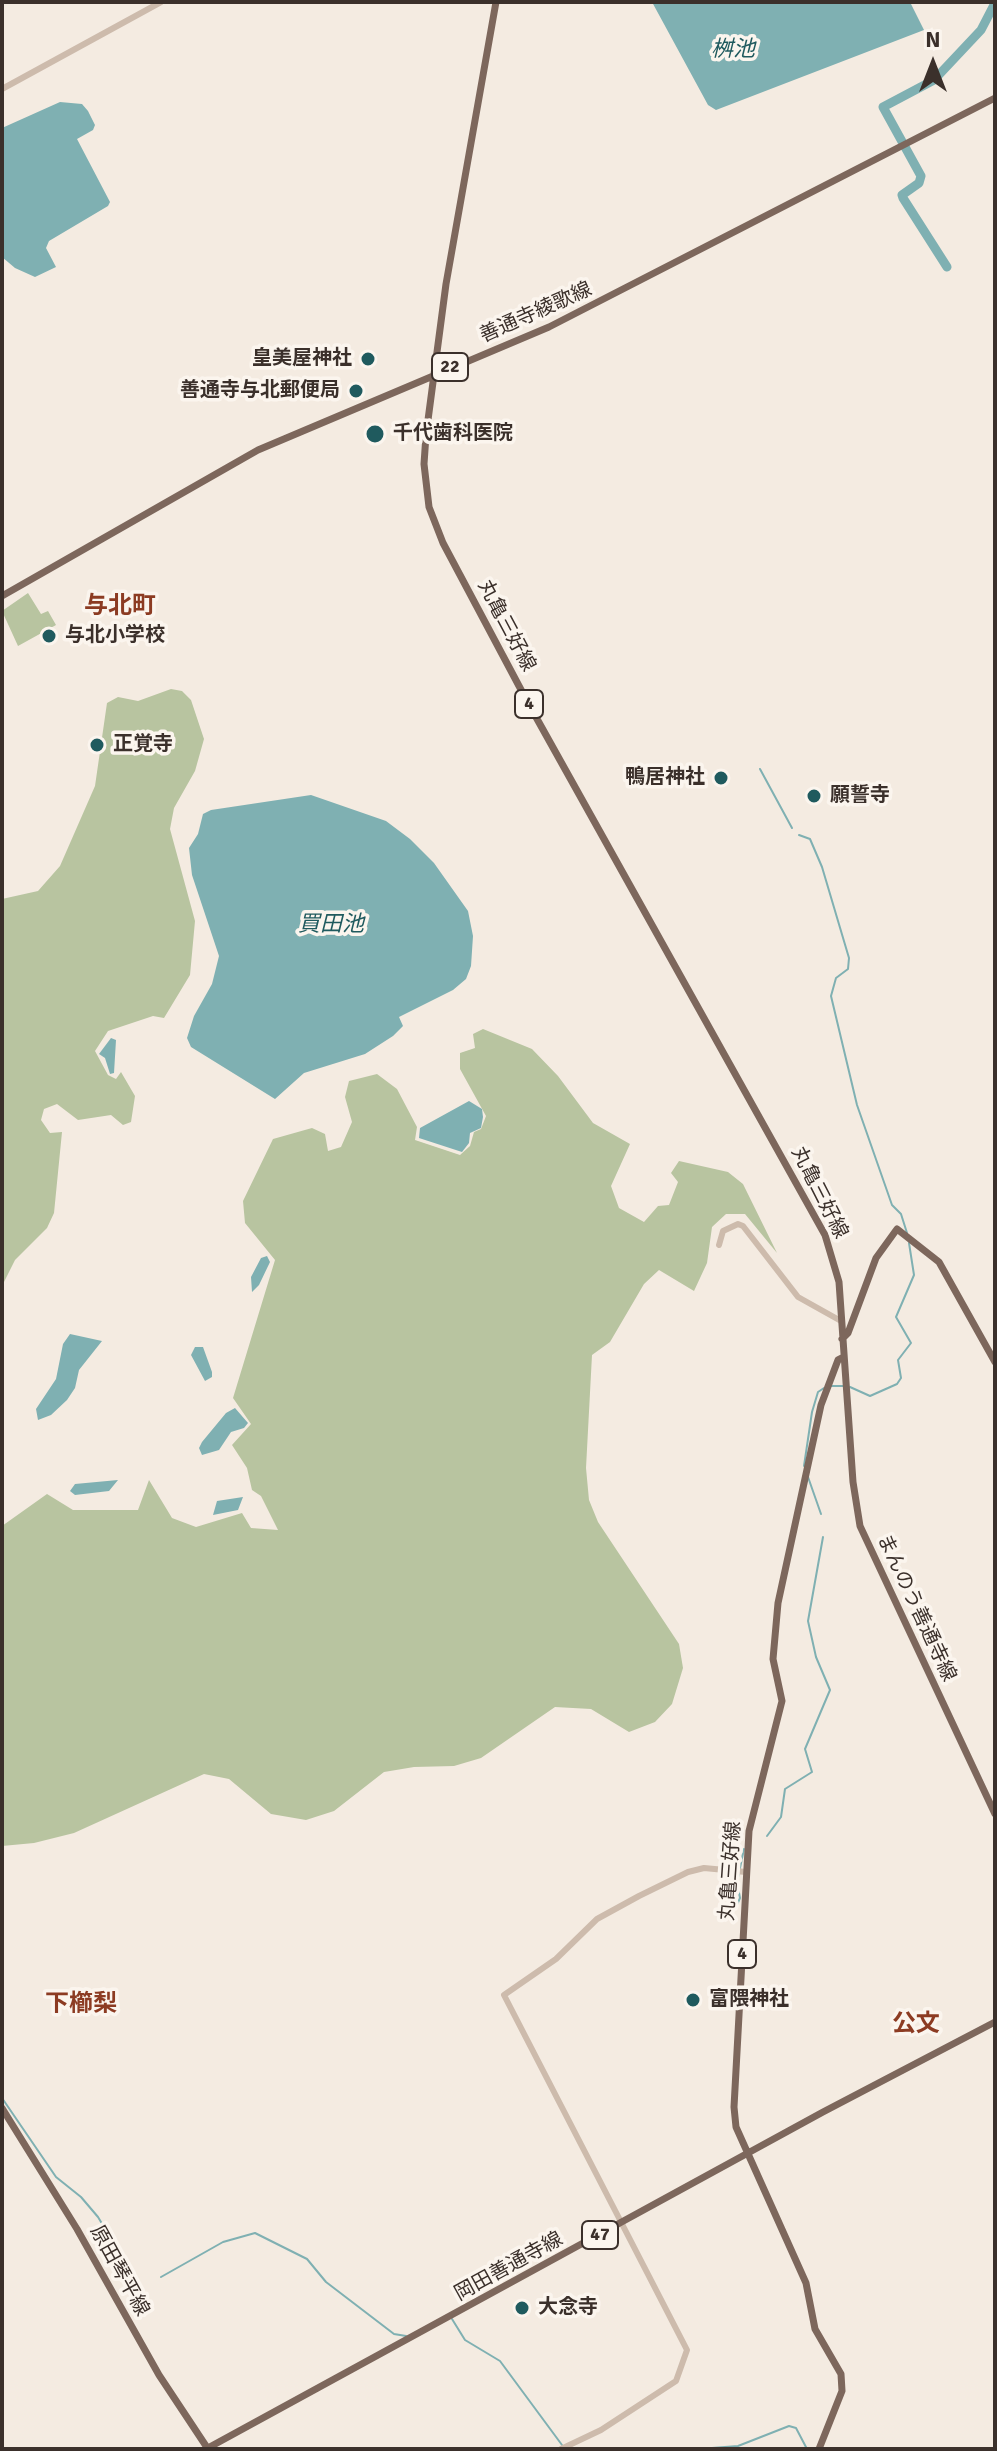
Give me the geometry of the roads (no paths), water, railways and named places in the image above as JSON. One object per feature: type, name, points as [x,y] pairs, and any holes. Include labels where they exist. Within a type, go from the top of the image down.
[{"type":"main road","name":"丸亀三好線","points":[[496,2],[448,271],[434,373],[424,464],[429,507],[438,534],[825,1235],[836,1269],[844,1357],[838,1360],[821,1405],[778,1603],[773,1659],[781,1710],[751,1815],[741,1871],[734,2107],[736,2127],[806,2283],[815,2329],[841,2374],[842,2391],[819,2449]]},
{"type":"main road","name":"善通寺綾歌線","points":[[2,596],[258,450],[434,373],[549,327],[995,98]]},
{"type":"main road","points":[[842,1339],[872,1266],[897,1229],[927,1251],[943,1269],[995,1362]]},
{"type":"main road","name":"まんのう善通寺線","points":[[844,1357],[853,1482],[860,1526],[995,1814]]},
{"type":"main road","name":"岡田善通寺線","points":[[208,2449],[747,2153],[995,2022]]},
{"type":"main road","name":"原田琴平線","points":[[2,2108],[77,2229],[159,2375],[208,2449]]},
{"type":"street","points":[[2,89],[161,2]]},
{"type":"street","points":[[719,1245],[723,1231],[738,1224],[743,1226],[798,1297],[841,1321]]},
{"type":"street","points":[[561,2449],[601,2430],[676,2381],[687,2350],[504,1995],[556,1959],[597,1919],[639,1896],[688,1872],[704,1868],[741,1871]]},
{"type":"water","name":"桝池","points":[[652,2],[910,2],[924,30],[716,110],[708,105]]},
{"type":"water","points":[[60,102],[82,104],[95,125],[93,130],[77,139],[110,202],[49,241],[46,248],[56,267],[35,277],[15,268],[2,257],[2,128]]},
{"type":"water","name":"買田池","points":[[311,795],[386,821],[434,863],[468,911],[473,936],[471,966],[466,979],[453,990],[399,1017],[403,1026],[393,1036],[365,1054],[304,1073],[275,1099],[191,1047],[187,1038],[194,1016],[212,984],[219,956],[192,875],[189,848],[198,834],[203,814],[211,810]]},
{"type":"water","points":[[111,1038],[116,1040],[114,1073],[110,1074],[105,1058],[99,1054]]},
{"type":"water","points":[[469,1101],[482,1109],[483,1117],[481,1128],[470,1133],[469,1143],[462,1152],[419,1138],[420,1128]]},
{"type":"water","points":[[267,1256],[270,1262],[259,1285],[252,1292],[251,1277],[261,1258]]},
{"type":"water","points":[[70,1334],[102,1341],[79,1370],[75,1388],[67,1400],[51,1415],[38,1420],[36,1409],[56,1379],[63,1344]]},
{"type":"water","points":[[195,1347],[203,1347],[212,1372],[212,1377],[205,1381],[191,1355]]},
{"type":"water","points":[[235,1408],[248,1423],[244,1428],[231,1432],[219,1450],[202,1455],[199,1448],[202,1442],[226,1413]]},
{"type":"water","points":[[118,1480],[109,1491],[75,1495],[70,1491],[75,1484]]},
{"type":"water","points":[[243,1497],[238,1510],[213,1515],[217,1501]]},
{"type":"waterway","points":[[947,267],[903,198],[902,195],[919,183],[921,176],[883,107],[934,80],[981,30],[995,3]]},
{"type":"waterway","points":[[760,769],[792,828]]},
{"type":"waterway","points":[[799,835],[810,839],[822,867],[849,958],[848,969],[836,978],[831,996],[857,1105],[892,1205],[901,1214],[907,1233]]},
{"type":"waterway","points":[[850,1387],[870,1396],[897,1384],[901,1378],[898,1360],[911,1343],[896,1317],[914,1275],[909,1243]]},
{"type":"waterway","points":[[830,1386],[844,1386]]},
{"type":"waterway","points":[[804,1466],[812,1412],[818,1392],[824,1388]]},
{"type":"waterway","points":[[808,1477],[821,1514]]},
{"type":"waterway","points":[[767,1836],[781,1817],[785,1789],[812,1772],[805,1749],[830,1690],[816,1657],[808,1621],[823,1537]]},
{"type":"waterway","points":[[727,1911],[736,1907],[740,1898],[737,1882],[744,1849]]},
{"type":"waterway","points":[[2,2098],[56,2177],[81,2197],[98,2217],[138,2284]]},
{"type":"waterway","points":[[161,2277],[223,2242],[255,2233],[307,2259],[326,2282],[394,2334],[406,2336]]},
{"type":"waterway","points":[[452,2319],[465,2340],[500,2361],[562,2445]]},
{"type":"waterway","points":[[699,2449],[738,2446],[789,2426],[796,2428],[807,2449]]},
{"type":"place","name":"皇美屋神社","points":[[368,359]]},
{"type":"place","name":"善通寺与北郵便局","points":[[356,391]]},
{"type":"place","name":"千代歯科医院","points":[[375,434]]},
{"type":"place","name":"与北小学校","points":[[49,636]]},
{"type":"place","name":"正覚寺","points":[[97,745]]},
{"type":"place","name":"鴨居神社","points":[[721,778]]},
{"type":"place","name":"願誓寺","points":[[814,796]]},
{"type":"place","name":"富隈神社","points":[[693,2000]]},
{"type":"place","name":"大念寺","points":[[522,2308]]},
{"type":"district","name":"与北町","points":[[120,607]]},
{"type":"district","name":"下櫛梨","points":[[81,2005]]},
{"type":"district","name":"公文","points":[[916,2025]]}]
